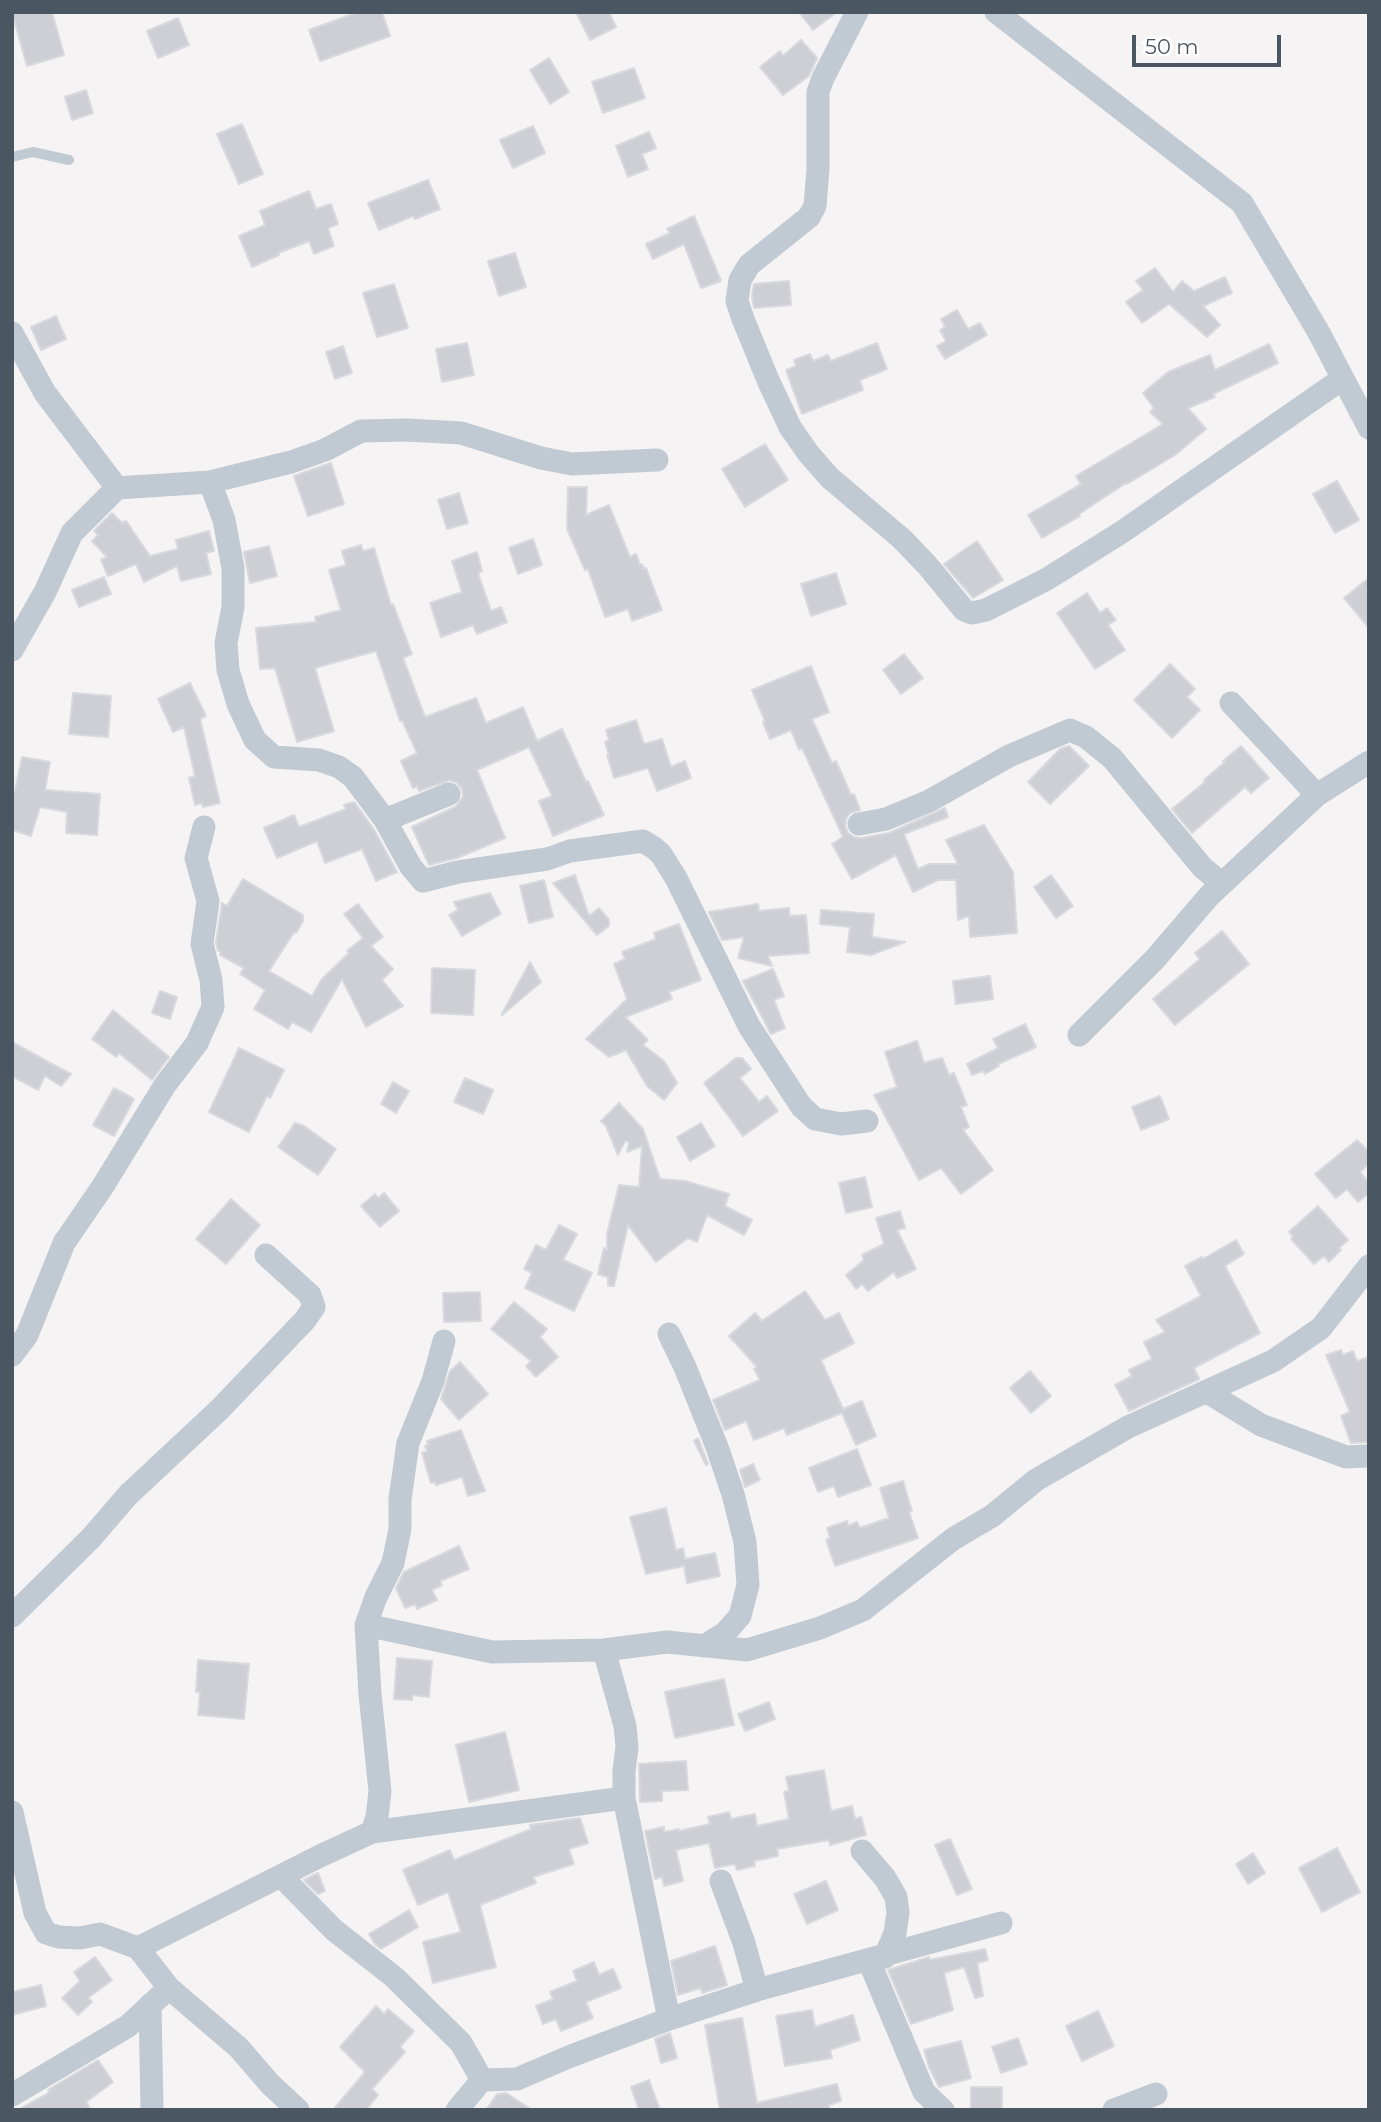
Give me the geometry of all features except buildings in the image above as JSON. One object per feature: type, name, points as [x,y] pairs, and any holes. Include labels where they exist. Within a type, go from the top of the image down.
[{"type":"street","points":[[857,12],[818,92],[818,179],[815,206],[808,217],[749,265],[740,280],[737,300],[768,380],[790,427],[808,453],[830,478],[902,538],[964,610],[972,613],[986,610],[1047,579],[1122,532],[1342,379]]},
{"type":"street","points":[[996,12],[1242,203],[1318,331],[1369,428]]},
{"type":"street","points":[[12,333],[45,393],[117,488]]},
{"type":"street","points":[[12,650],[45,592],[72,533],[117,488],[210,482],[302,458],[325,450],[361,431],[461,433],[541,458],[572,464],[657,460]]},
{"type":"street","points":[[210,482],[224,520],[233,568],[233,607],[226,643],[228,670],[238,704],[255,740],[274,757],[319,760],[339,767],[353,777],[384,820],[411,867],[423,881],[458,872],[547,859],[570,851],[643,841],[661,854],[676,878],[749,1026],[800,1106],[815,1119],[841,1124],[867,1121]]},
{"type":"street","points":[[1231,704],[1317,795]]},
{"type":"street","points":[[859,824],[886,819],[929,801],[1009,756],[1070,730],[1086,737],[1112,758],[1202,867],[1223,884]]},
{"type":"street","points":[[1079,1035],[1156,959],[1209,896],[1317,795],[1369,762]]},
{"type":"street","points":[[384,820],[449,794]]},
{"type":"street","points":[[12,1355],[27,1335],[64,1242],[103,1186],[165,1085],[197,1043],[213,1007],[211,980],[202,944],[208,901],[196,858],[204,827]]},
{"type":"street","points":[[12,1616],[91,1538],[128,1495],[220,1409],[305,1320],[314,1307],[310,1295],[266,1255]]},
{"type":"street","points":[[366,1625],[492,1652],[604,1650],[667,1642],[747,1650],[820,1628],[863,1609],[953,1539],[992,1516],[1036,1480],[1128,1427],[1273,1362],[1321,1328],[1369,1266]]},
{"type":"street","points":[[669,1334],[717,1447],[745,1542],[748,1585],[740,1616],[725,1633],[704,1646]]},
{"type":"street","points":[[372,1832],[380,1791],[366,1625],[393,1563],[400,1529],[400,1499],[408,1443],[433,1381],[444,1341]]},
{"type":"street","points":[[1207,1392],[1261,1425],[1346,1457],[1369,1456]]},
{"type":"street","points":[[604,1650],[625,1726],[627,1747],[624,1798],[669,2019]]},
{"type":"street","points":[[138,1948],[372,1832],[624,1798]]},
{"type":"street","points":[[12,1812],[35,1913],[46,1933],[79,1938],[100,1934],[138,1948],[169,1988],[239,2048],[270,2084],[298,2110]]},
{"type":"street","points":[[862,1851],[885,1878],[895,1897],[898,1913],[895,1933],[877,1959]]},
{"type":"street","points":[[281,1877],[334,1930],[394,1977],[461,2043],[482,2080]]},
{"type":"street","points":[[721,1881],[744,1943],[757,1990]]},
{"type":"street","points":[[457,2110],[482,2080],[517,2079],[669,2019],[757,1990],[1001,1923]]},
{"type":"street","points":[[877,1959],[924,2092],[943,2110]]},
{"type":"street","points":[[12,2095],[128,2025],[169,1988]]},
{"type":"street","points":[[150,2005],[152,2110]]},
{"type":"street","points":[[1114,2110],[1156,2094]]},
{"type":"lane","points":[[12,157],[33,152],[69,160]]}]
